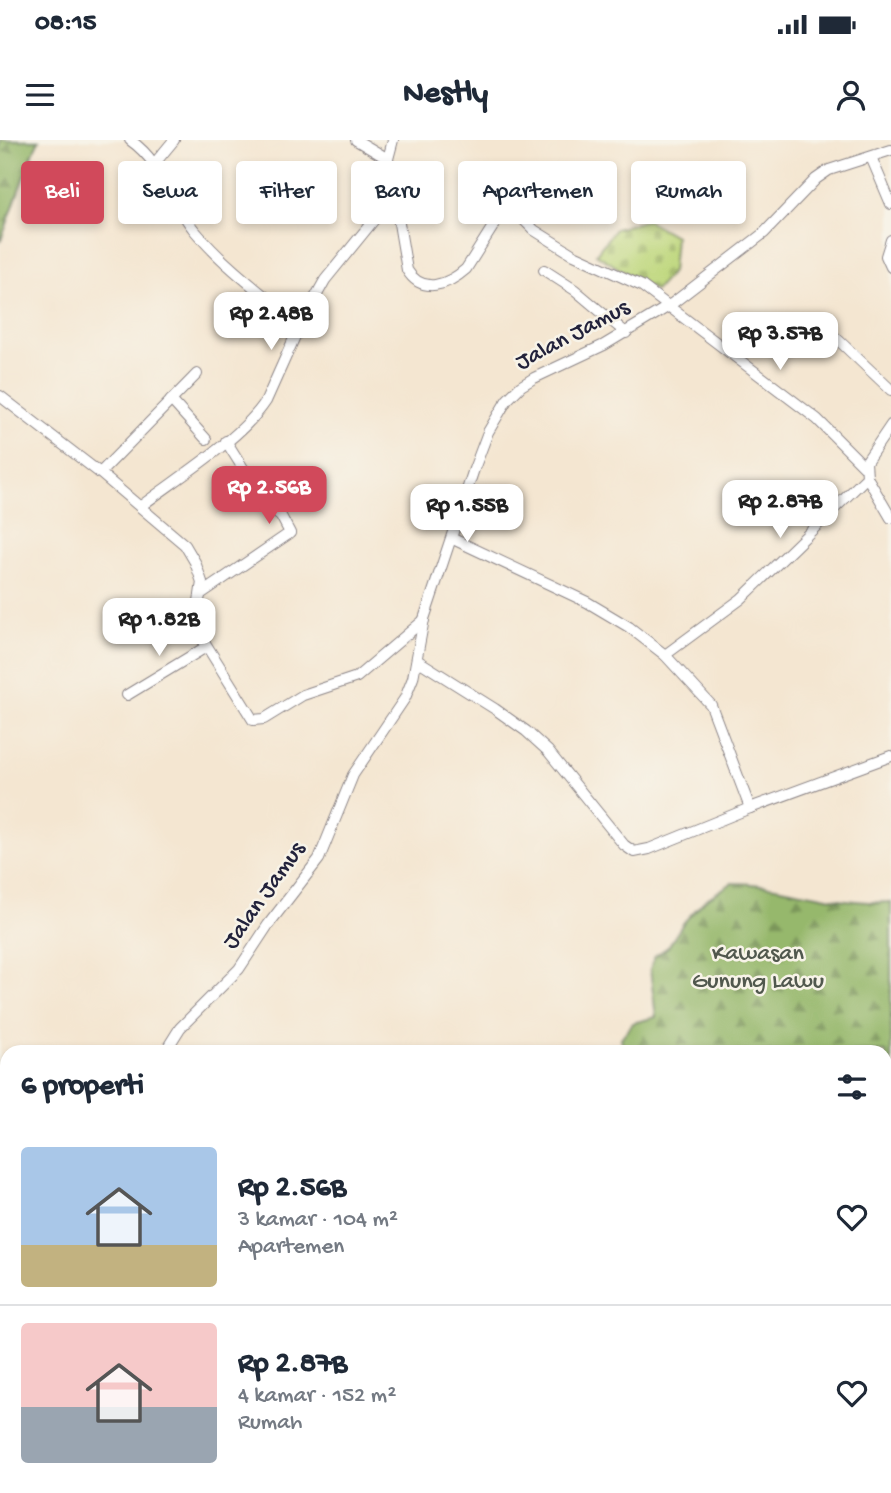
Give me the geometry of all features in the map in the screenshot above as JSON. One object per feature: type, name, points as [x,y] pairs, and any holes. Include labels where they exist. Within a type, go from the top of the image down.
[{"type":"street","points":[[130,140],[153,161]]},
{"type":"street","points":[[157,161],[174,140]]},
{"type":"street","points":[[356,140],[388,159],[393,140]]},
{"type":"street","name":"Jalan Jamus","points":[[169,1045],[180,1028],[239,969],[268,925],[318,859],[353,775],[405,698],[413,678],[424,619],[488,432],[507,400],[534,378],[626,333],[669,306],[764,233],[816,179],[845,163],[891,150]]},
{"type":"street","points":[[871,157],[891,204]]},
{"type":"street","points":[[400,224],[407,270],[419,283],[434,286],[458,276],[466,269],[498,216],[508,208],[556,244],[642,286],[817,419],[866,472],[891,518]]},
{"type":"street","points":[[191,224],[203,240],[240,275],[300,325]]},
{"type":"street","points":[[141,506],[249,422],[266,401],[300,325],[335,265],[370,224]]},
{"type":"street","points":[[891,240],[886,256],[891,267]]},
{"type":"street","points":[[544,270],[575,290],[626,333]]},
{"type":"street","points":[[834,335],[891,390]]},
{"type":"street","points":[[100,473],[197,374]]},
{"type":"street","points":[[0,396],[141,506],[189,551],[201,576],[202,593],[195,627],[250,717],[257,721],[303,695],[357,677],[424,619]]},
{"type":"street","points":[[171,400],[206,439]]},
{"type":"street","points":[[665,655],[741,599],[866,472],[869,457],[891,425]]},
{"type":"street","points":[[202,593],[288,537],[291,531],[281,516],[254,492],[246,473],[226,441]]},
{"type":"street","points":[[453,539],[587,602],[629,627],[665,655],[711,705],[750,808]]},
{"type":"street","points":[[127,695],[206,647]]},
{"type":"street","points":[[416,660],[526,732],[548,751],[624,845],[634,852],[649,849],[891,755]]},
{"type":"green space","points":[[0,140],[39,140],[30,161],[21,161],[21,184],[0,242]]},
{"type":"green space","points":[[633,224],[654,224],[675,236],[672,272],[655,291],[596,254],[615,229]]},
{"type":"green space","name":"Kawasan Gunung Lawu","points":[[732,883],[851,901],[891,902],[891,1045],[622,1045],[621,1038],[633,1023],[656,1017],[650,969],[655,956],[668,947],[684,922],[705,900]]}]
